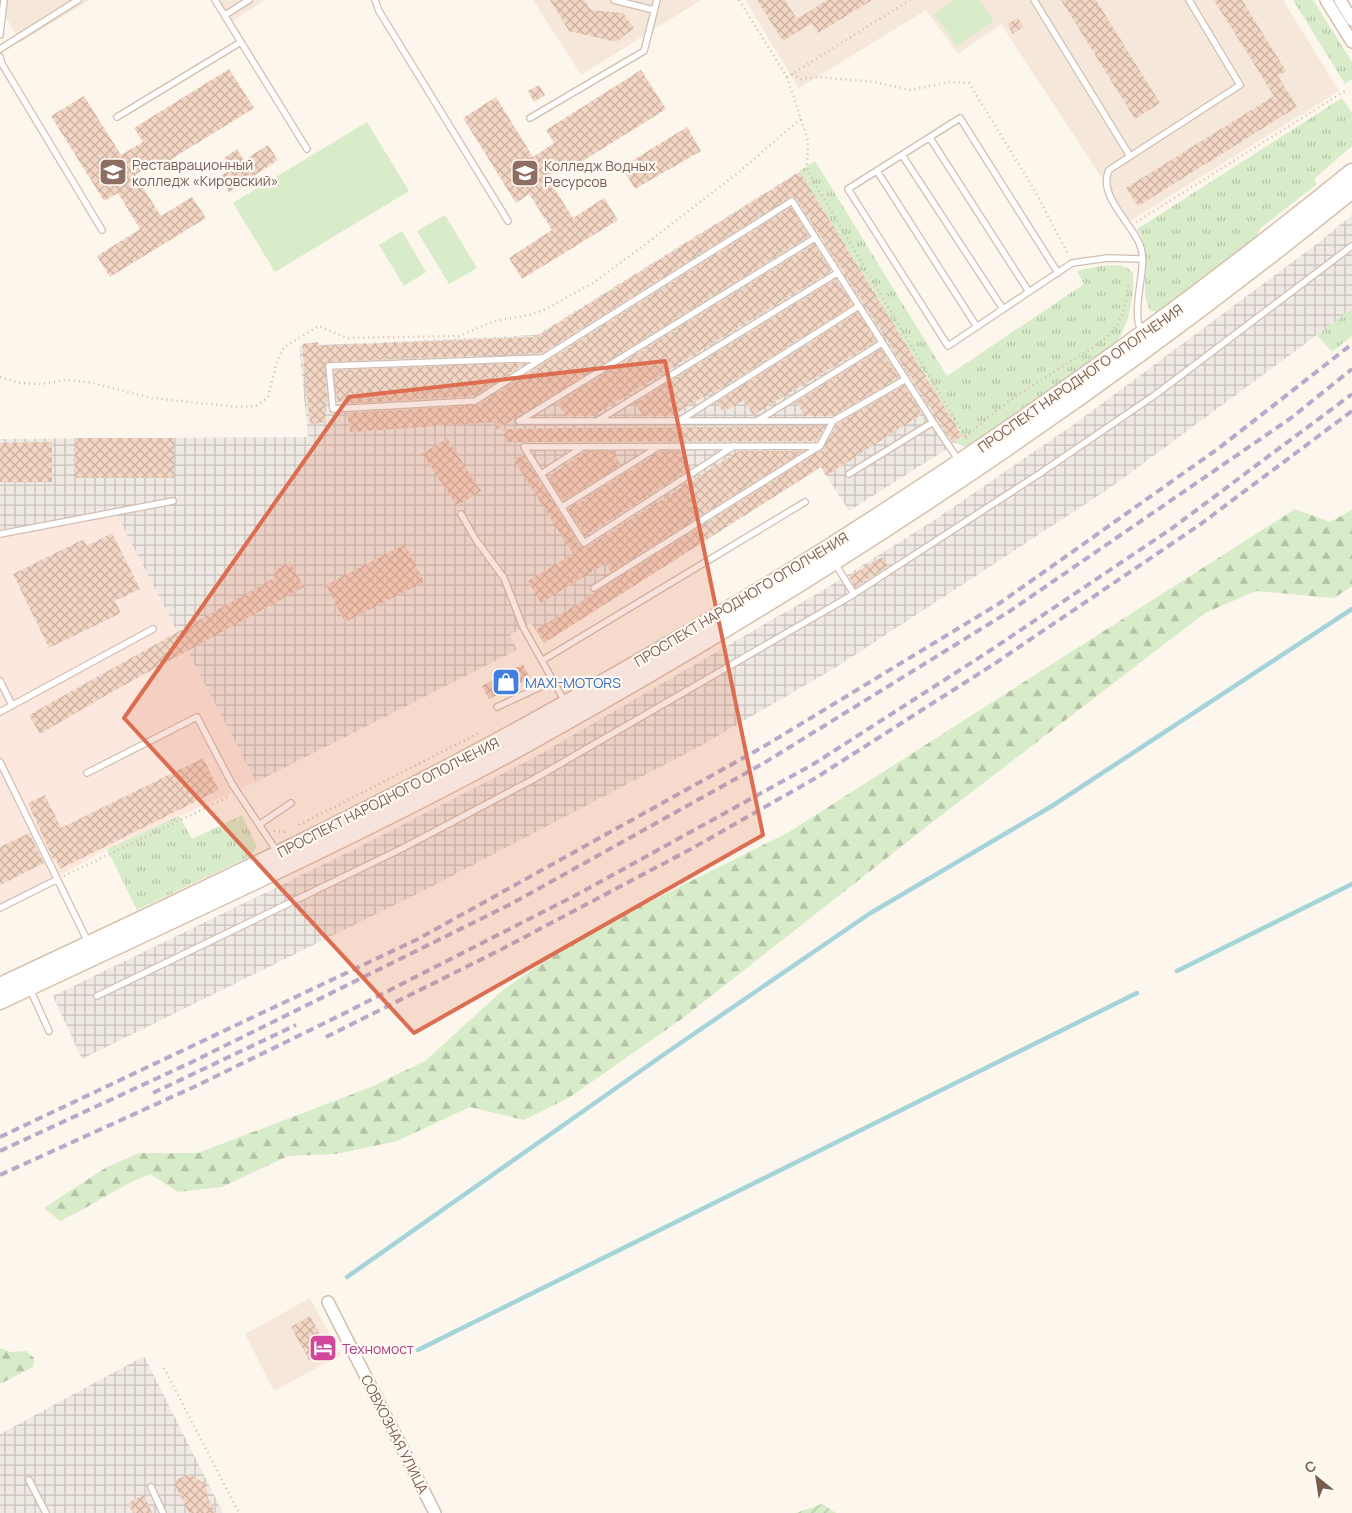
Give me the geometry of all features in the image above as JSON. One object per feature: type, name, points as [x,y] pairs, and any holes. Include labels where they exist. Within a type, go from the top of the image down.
[{"type":"main road","name":"ПРОСПЕКТ НАРОДНОГО ОПОЛЧЕНИЯ","points":[[0,986],[89,944],[282,860],[566,703],[808,560],[960,462],[1144,334],[1216,280],[1352,172]]},
{"type":"main road","name":"ПРОСПЕКТ НАРОДНОГО ОПОЛЧЕНИЯ","points":[[0,1001],[282,860],[528,743],[833,562],[968,475],[1152,346],[1352,190]]},
{"type":"street","points":[[1326,0],[1352,42]]},
{"type":"street","points":[[1340,0],[1352,20]]},
{"type":"street","name":"СОВХОЗНАЯ УЛИЦА","points":[[328,1302],[435,1513]]},
{"type":"lane","points":[[0,35],[4,0]]},
{"type":"lane","points":[[0,49],[78,0]]},
{"type":"lane","points":[[216,0],[307,149]]},
{"type":"lane","points":[[225,15],[249,0]]},
{"type":"lane","points":[[376,0],[379,11],[508,221]]},
{"type":"lane","points":[[614,0],[654,10]]},
{"type":"lane","points":[[530,118],[644,51],[657,0]]},
{"type":"lane","points":[[1034,0],[1130,156]]},
{"type":"lane","points":[[1144,334],[1139,327],[1138,318],[1138,258],[1141,246],[1107,189],[1105,178],[1109,170],[1240,85],[1189,0]]},
{"type":"lane","points":[[117,117],[241,42]]},
{"type":"lane","points":[[0,57],[2,64],[102,230]]},
{"type":"lane","points":[[1058,272],[960,118],[848,189],[948,346],[1074,263],[1108,258],[1138,258]]},
{"type":"lane","points":[[930,138],[1029,292]]},
{"type":"lane","points":[[902,155],[1003,309]]},
{"type":"lane","points":[[877,171],[977,327]]},
{"type":"lane","points":[[542,358],[329,366],[333,409],[475,401],[792,201],[960,462]]},
{"type":"lane","points":[[815,238],[519,421],[833,421],[906,379]]},
{"type":"lane","points":[[97,996],[401,849],[534,779],[854,594],[1039,474],[1154,395],[1352,246]]},
{"type":"lane","points":[[597,421],[837,273]]},
{"type":"lane","points":[[679,421],[859,306]]},
{"type":"lane","points":[[756,421],[882,343]]},
{"type":"lane","points":[[594,588],[820,446],[833,421]]},
{"type":"lane","points":[[850,474],[933,422]]},
{"type":"lane","points":[[734,446],[584,543],[524,446],[658,447],[734,446],[820,446]]},
{"type":"lane","points":[[541,474],[583,446]]},
{"type":"lane","points":[[562,507],[658,447]]},
{"type":"lane","points":[[0,534],[173,501]]},
{"type":"lane","points":[[543,660],[805,502]]},
{"type":"lane","points":[[461,514],[504,578],[523,627],[566,703]]},
{"type":"lane","points":[[833,562],[854,594]]},
{"type":"lane","points":[[0,712],[153,630]]},
{"type":"lane","points":[[497,707],[553,680]]},
{"type":"lane","points":[[0,681],[12,705]]},
{"type":"lane","points":[[87,773],[197,717],[238,792],[282,860]]},
{"type":"lane","points":[[0,762],[56,880],[89,944]]},
{"type":"lane","points":[[260,824],[291,803]]},
{"type":"lane","points":[[0,908],[56,880]]},
{"type":"lane","points":[[29,987],[48,1031]]},
{"type":"lane","points":[[29,1480],[46,1513]]},
{"type":"lane","points":[[151,1487],[163,1513]]},
{"type":"path","points":[[739,0],[787,76],[802,117],[808,141],[807,167],[811,177],[966,438],[982,422],[1030,387],[1098,344],[1115,328],[1123,311],[1138,258]]},
{"type":"path","points":[[787,76],[910,0]]},
{"type":"path","points":[[1129,226],[1345,91]]},
{"type":"path","points":[[0,377],[20,383],[73,380],[152,398],[238,407],[256,406],[268,397],[277,362],[284,347],[318,326],[347,338],[459,336],[494,321],[530,316],[563,301],[607,272],[740,172],[802,117]]},
{"type":"path","points":[[285,833],[480,732]]},
{"type":"path","points":[[56,880],[238,792]]},
{"type":"path","points":[[164,1368],[238,1513]]},
{"type":"highlighted area","points":[[665,361],[763,835],[414,1033],[124,718],[349,397]]},
{"type":"shaded area","points":[[0,0],[90,0],[21,42],[0,8]]},
{"type":"shaded area","points":[[211,0],[265,0],[226,25]]},
{"type":"shaded area","points":[[533,0],[701,0],[581,75]]},
{"type":"shaded area","points":[[745,0],[1283,0],[1339,91],[1130,221],[1001,24],[958,54],[926,10],[799,88]]},
{"type":"shaded area","points":[[800,171],[963,436],[950,447],[849,511],[821,467],[544,643],[531,623],[510,635],[517,650],[256,782],[113,508],[0,532],[0,439],[308,437],[299,346],[537,335]]},
{"type":"shaded area","points":[[1352,215],[1352,309],[1110,488],[835,668],[702,745],[421,892],[82,1059],[53,996],[355,849],[535,757],[820,592],[936,519],[1073,425],[1318,243]]},
{"type":"shaded area","points":[[113,508],[256,782],[107,849],[0,910],[0,532]]},
{"type":"shaded area","points":[[310,1298],[341,1355],[274,1391],[245,1334]]},
{"type":"shaded area","points":[[144,1356],[223,1513],[0,1513],[0,1434]]},
{"type":"green space","points":[[954,0],[979,0],[994,21],[957,46],[934,14]]},
{"type":"green space","points":[[1293,0],[1313,0],[1352,62],[1352,79],[1345,84]]},
{"type":"green space","points":[[1342,98],[1352,113],[1352,146],[1314,179],[1317,184],[1262,227],[1253,242],[1160,312],[1151,311],[1145,294],[1145,250],[1137,229]]},
{"type":"green space","points":[[367,122],[409,191],[275,272],[233,203]]},
{"type":"green space","points":[[815,161],[947,376],[1084,284],[1077,271],[1099,266],[1122,266],[1128,268],[1133,273],[1130,310],[1120,338],[1115,344],[969,448],[955,443],[963,436],[800,171]]},
{"type":"green space","points":[[445,215],[477,268],[449,284],[417,231]]},
{"type":"green space","points":[[402,231],[426,272],[404,286],[379,245]]},
{"type":"green space","points":[[1352,309],[1352,336],[1332,352],[1317,335]]},
{"type":"green space","points":[[1295,509],[1330,522],[1352,510],[1352,586],[1334,598],[1256,591],[1205,613],[930,824],[683,1018],[570,1097],[524,1120],[470,1107],[397,1141],[336,1154],[288,1156],[222,1187],[178,1192],[150,1174],[127,1184],[60,1221],[44,1208],[107,1167],[139,1153],[198,1153],[371,1087],[425,1061],[503,990],[579,937],[789,832]]},
{"type":"green space","points":[[242,815],[257,847],[251,856],[137,910],[107,849],[179,816],[192,839]]},
{"type":"green space","points":[[0,1348],[10,1352],[26,1351],[34,1358],[33,1367],[0,1384]]},
{"type":"green space","points":[[822,1504],[836,1513],[796,1513]]},
{"type":"building","points":[[550,0],[584,0],[591,10],[623,13],[634,28],[616,42],[569,31]]},
{"type":"building","points":[[757,0],[785,0],[797,19],[827,0],[872,0],[818,33],[812,23],[783,41]]},
{"type":"building","points":[[1061,0],[1096,0],[1160,103],[1135,119]]},
{"type":"building","points":[[1214,0],[1242,0],[1286,71],[1278,76],[1297,107],[1138,206],[1126,188],[1274,96]]},
{"type":"building","points":[[1018,18],[1023,27],[1013,34],[1007,24]]},
{"type":"building","name":"Реставрационный колледж «Кировский»","points":[[229,69],[254,108],[157,168],[154,163],[135,175],[161,216],[192,197],[206,218],[110,277],[97,256],[140,229],[118,193],[104,201],[51,116],[84,96],[121,155],[143,142],[134,128]]},
{"type":"building","name":"Колледж Водных Ресурсов","points":[[641,70],[666,109],[570,169],[567,164],[547,177],[573,218],[604,198],[618,220],[522,279],[509,258],[552,230],[529,194],[516,203],[463,118],[496,97],[533,157],[554,143],[546,130]]},
{"type":"building","points":[[539,85],[545,95],[534,102],[528,91]]},
{"type":"building","points":[[687,127],[701,151],[635,189],[622,167]]},
{"type":"building","points":[[268,145],[278,160],[229,192],[219,177],[231,169],[224,158],[237,149],[244,160]]},
{"type":"building","points":[[800,172],[962,436],[953,443],[796,198],[792,196],[542,353],[327,362],[324,366],[328,402],[324,403],[326,422],[310,424],[302,344],[318,342],[319,346],[536,337]]},
{"type":"building","points":[[791,207],[809,236],[495,431],[497,422],[350,432],[347,413],[478,405]]},
{"type":"building","points":[[814,244],[831,271],[593,416],[566,416],[557,403]]},
{"type":"building","points":[[836,279],[853,305],[712,394],[711,392],[672,416],[643,416],[635,403]]},
{"type":"building","points":[[858,312],[876,341],[753,415],[744,400],[723,412],[717,402]]},
{"type":"building","points":[[881,349],[899,378],[832,416],[805,416],[796,402]]},
{"type":"building","points":[[526,363],[474,396],[345,404],[345,401],[337,402],[334,370]]},
{"type":"building","points":[[904,385],[922,414],[826,476],[821,467],[544,643],[536,630],[822,450],[837,424]]},
{"type":"building","points":[[572,426],[578,426],[574,428],[825,426],[817,441],[505,442],[503,429],[573,428]]},
{"type":"building","points":[[75,438],[174,438],[174,478],[75,478]]},
{"type":"building","points":[[447,438],[481,491],[457,506],[422,454]]},
{"type":"building","points":[[52,442],[52,482],[0,482],[0,443]]},
{"type":"building","points":[[586,451],[613,451],[621,465],[563,501],[548,477]]},
{"type":"building","points":[[661,451],[681,451],[691,468],[585,536],[568,509]]},
{"type":"building","points":[[739,451],[804,451],[611,572],[606,563],[541,603],[528,581],[573,554],[514,460],[523,454],[580,545],[585,548]]},
{"type":"building","points":[[112,533],[140,589],[115,601],[121,613],[49,648],[13,574],[84,539],[87,546]]},
{"type":"building","points":[[405,544],[424,582],[345,622],[326,585]]},
{"type":"building","points":[[882,557],[888,566],[856,587],[849,577]]},
{"type":"building","points":[[290,562],[304,587],[112,692],[40,734],[29,715],[276,577],[273,571]]},
{"type":"building","name":"MAXI-MOTORS","points":[[523,664],[530,678],[489,699],[482,686]]},
{"type":"building","points":[[203,758],[219,790],[60,869],[55,858],[53,859],[28,803],[45,795],[61,828]]},
{"type":"building","points":[[29,833],[44,863],[0,885],[0,847]]},
{"type":"building","points":[[310,1316],[328,1350],[309,1360],[291,1327]]},
{"type":"building","points":[[189,1474],[204,1483],[207,1496],[216,1513],[189,1513],[173,1482]]},
{"type":"building","points":[[144,1495],[152,1513],[133,1513],[128,1503]]},
{"type":"waterway","points":[[347,1277],[666,1053],[869,914],[1052,806],[1352,609]]},
{"type":"waterway","points":[[1177,971],[1352,884]]},
{"type":"waterway","points":[[418,1350],[1137,993]]},
{"type":"railway","points":[[0,1137],[418,939],[763,747],[1000,603],[1219,448],[1352,344]]},
{"type":"railway","points":[[0,1151],[190,1063],[511,904],[764,763],[1010,611],[1291,418],[1352,369]]},
{"type":"railway","points":[[0,1175],[196,1086],[341,1015],[580,893],[812,765],[988,652],[1171,529],[1352,394]]},
{"type":"railway","points":[[326,1037],[502,949],[691,849],[814,779],[994,664],[1198,526],[1352,411]]},
{"type":"railway","points":[[153,1093],[296,1025]]},
{"type":"place","name":"Реставрационный колледж «Кировский»","points":[[113,172]]},
{"type":"place","name":"Колледж Водных Ресурсов","points":[[525,173]]},
{"type":"place","name":"MAXI-MOTORS","points":[[506,682]]},
{"type":"place","name":"Техномост","points":[[323,1348]]}]
